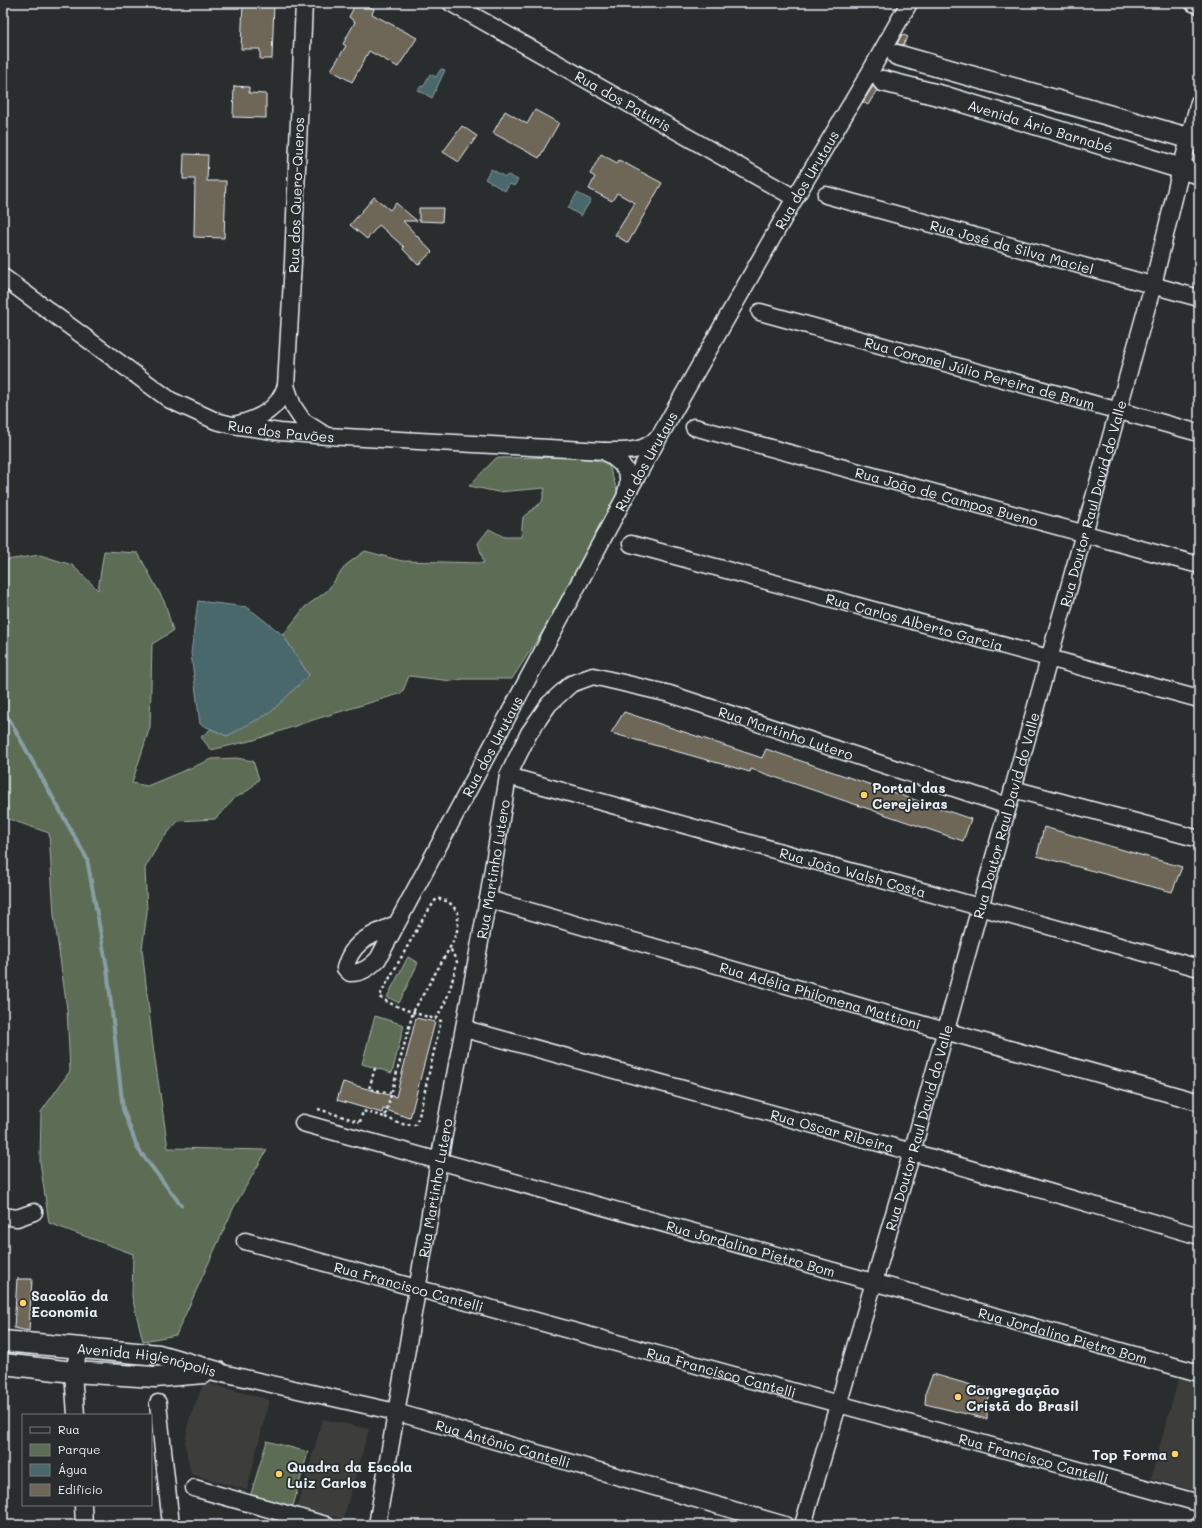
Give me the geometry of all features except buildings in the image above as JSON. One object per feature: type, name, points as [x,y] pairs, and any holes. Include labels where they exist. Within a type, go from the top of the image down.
[{"type":"main road","name":"Avenida Ário Barnabé","points":[[897,55],[1194,140]]},
{"type":"main road","points":[[946,97],[940,88],[940,80],[946,73],[955,71]]},
{"type":"main road","name":"Avenida Ário Barnabé","points":[[883,81],[946,97],[1190,172]]},
{"type":"main road","name":"Avenida Higienópolis","points":[[3,1341],[159,1356],[218,1372]]},
{"type":"main road","name":"Avenida Higienópolis","points":[[3,1364],[73,1372],[155,1377],[218,1372]]},
{"type":"street","name":"Rua dos Quero-Queros","points":[[232,425],[266,414],[276,405],[286,386],[304,3]]},
{"type":"street","name":"Rua dos Paturis","points":[[451,3],[795,198]]},
{"type":"street","name":"Rua dos Urutaus","points":[[394,926],[625,497],[795,198],[909,3]]},
{"type":"street","points":[[1193,3],[1199,5]]},
{"type":"street","name":"Rua Doutor Raul David do Valle","points":[[803,1525],[912,1152],[1153,285],[1190,172],[1199,102]]},
{"type":"street","name":"Rua José da Silva Maciel","points":[[826,195],[1199,298]]},
{"type":"street","name":"Rua dos Pavões","points":[[3,277],[170,400],[199,414],[232,425],[280,432],[326,436],[604,451],[636,450],[651,445],[664,429]]},
{"type":"street","name":"Rua Coronel Júlio Pereira de Brum","points":[[760,312],[1199,433]]},
{"type":"street","name":"Rua dos Quero-Queros","points":[[286,386],[293,406],[304,421],[326,436]]},
{"type":"street","name":"Rua João de Campos Bueno","points":[[694,426],[1084,535],[1199,565]]},
{"type":"street","points":[[604,451],[619,462],[627,472],[630,482],[625,497]]},
{"type":"street","name":"Rua Carlos Alberto Garcia","points":[[631,544],[1199,699]]},
{"type":"street","name":"Rua Martinho Lutero","points":[[376,1525],[439,1161],[465,1029],[488,899],[508,776],[529,733],[549,704],[571,684],[593,676],[670,694],[1008,806]]},
{"type":"street","name":"Rua João Walsh Costa","points":[[508,776],[1199,968]]},
{"type":"street","points":[[1013,789],[1199,839]]},
{"type":"street","name":"Rua Adélia Philomena Mattioni","points":[[488,899],[1199,1102]]},
{"type":"street","name":"Rua Oscar Ribeira","points":[[465,1029],[912,1152],[1199,1236]]},
{"type":"street","name":"Rua Jordalino Pietro Bom","points":[[303,1123],[1199,1373]]},
{"type":"street","points":[[3,1216],[17,1218],[34,1212]]},
{"type":"street","name":"Rua Francisco Cantelli","points":[[244,1241],[1199,1503]]},
{"type":"street","points":[[76,1414],[73,1372],[80,1348]]},
{"type":"street","name":"Rua Antônio Cantelli","points":[[218,1372],[396,1412],[785,1525]]},
{"type":"street","points":[[158,1403],[171,1525]]},
{"type":"street","points":[[194,1488],[326,1525]]},
{"type":"street","points":[[83,1506],[84,1525]]},
{"type":"path","points":[[360,1122],[363,1111],[385,1117],[401,1124],[415,1125],[419,1116],[441,1021],[413,1012],[397,1008],[379,998],[424,917],[437,898],[449,902],[458,912],[458,928],[450,948],[413,1012],[385,1117]]},
{"type":"path","points":[[435,1019],[441,1012],[451,986],[457,962],[450,948]]},
{"type":"path","points":[[375,1068],[370,1089],[392,1094]]},
{"type":"shaded area","points":[[1179,1377],[1199,1382],[1199,1492],[1151,1478]]},
{"type":"shaded area","points":[[204,1382],[269,1400],[247,1490],[191,1474],[185,1445],[188,1423]]},
{"type":"shaded area","points":[[323,1419],[369,1429],[343,1519],[297,1507]]},
{"type":"green space","points":[[578,457],[608,463],[619,496],[557,609],[512,679],[463,679],[452,681],[409,676],[402,693],[316,719],[254,740],[211,750],[201,737],[211,729],[227,736],[309,675],[283,635],[305,607],[327,591],[346,565],[365,551],[402,561],[484,563],[478,543],[489,529],[504,537],[521,537],[523,517],[542,502],[545,488],[498,492],[469,486],[496,458]]},
{"type":"green space","points":[[104,551],[138,553],[165,603],[173,631],[152,644],[150,727],[132,783],[147,786],[212,759],[236,758],[253,761],[259,779],[250,789],[235,798],[215,819],[178,821],[160,842],[145,868],[147,913],[142,949],[153,1046],[168,1148],[267,1150],[234,1207],[176,1335],[143,1341],[132,1297],[133,1254],[49,1223],[40,1162],[41,1112],[70,1071],[67,1009],[54,915],[49,833],[3,817],[3,557],[6,560],[40,555],[72,565],[98,590]]},
{"type":"green space","points":[[408,957],[418,963],[399,1003],[387,997]]},
{"type":"green space","points":[[375,1016],[404,1025],[392,1073],[362,1064]]},
{"type":"green space","name":"Quadra da Escola Luiz Carlos","points":[[267,1441],[308,1452],[293,1506],[250,1497]]},
{"type":"water","points":[[441,69],[445,70],[432,98],[418,90],[421,86],[423,87],[430,74],[436,77]]},
{"type":"water","points":[[491,169],[505,177],[508,175],[518,180],[514,186],[510,184],[505,191],[485,179]]},
{"type":"water","points":[[577,193],[591,200],[581,216],[568,208]]},
{"type":"water","points":[[198,601],[247,607],[283,635],[309,675],[270,713],[227,736],[200,724],[191,653]]},
{"type":"waterway","points":[[3,712],[9,719],[87,859],[107,968],[123,1109],[138,1149],[181,1205]]},
{"type":"place","name":"Portal das Cerejeiras","points":[[864,795]]},
{"type":"place","name":"Sacolão da Economia","points":[[23,1303]]},
{"type":"place","name":"Congregação Cristã do Brasil","points":[[958,1397]]},
{"type":"place","name":"Top Forma","points":[[1175,1454]]},
{"type":"place","name":"Quadra da Escola Luiz Carlos","points":[[279,1474]]}]
